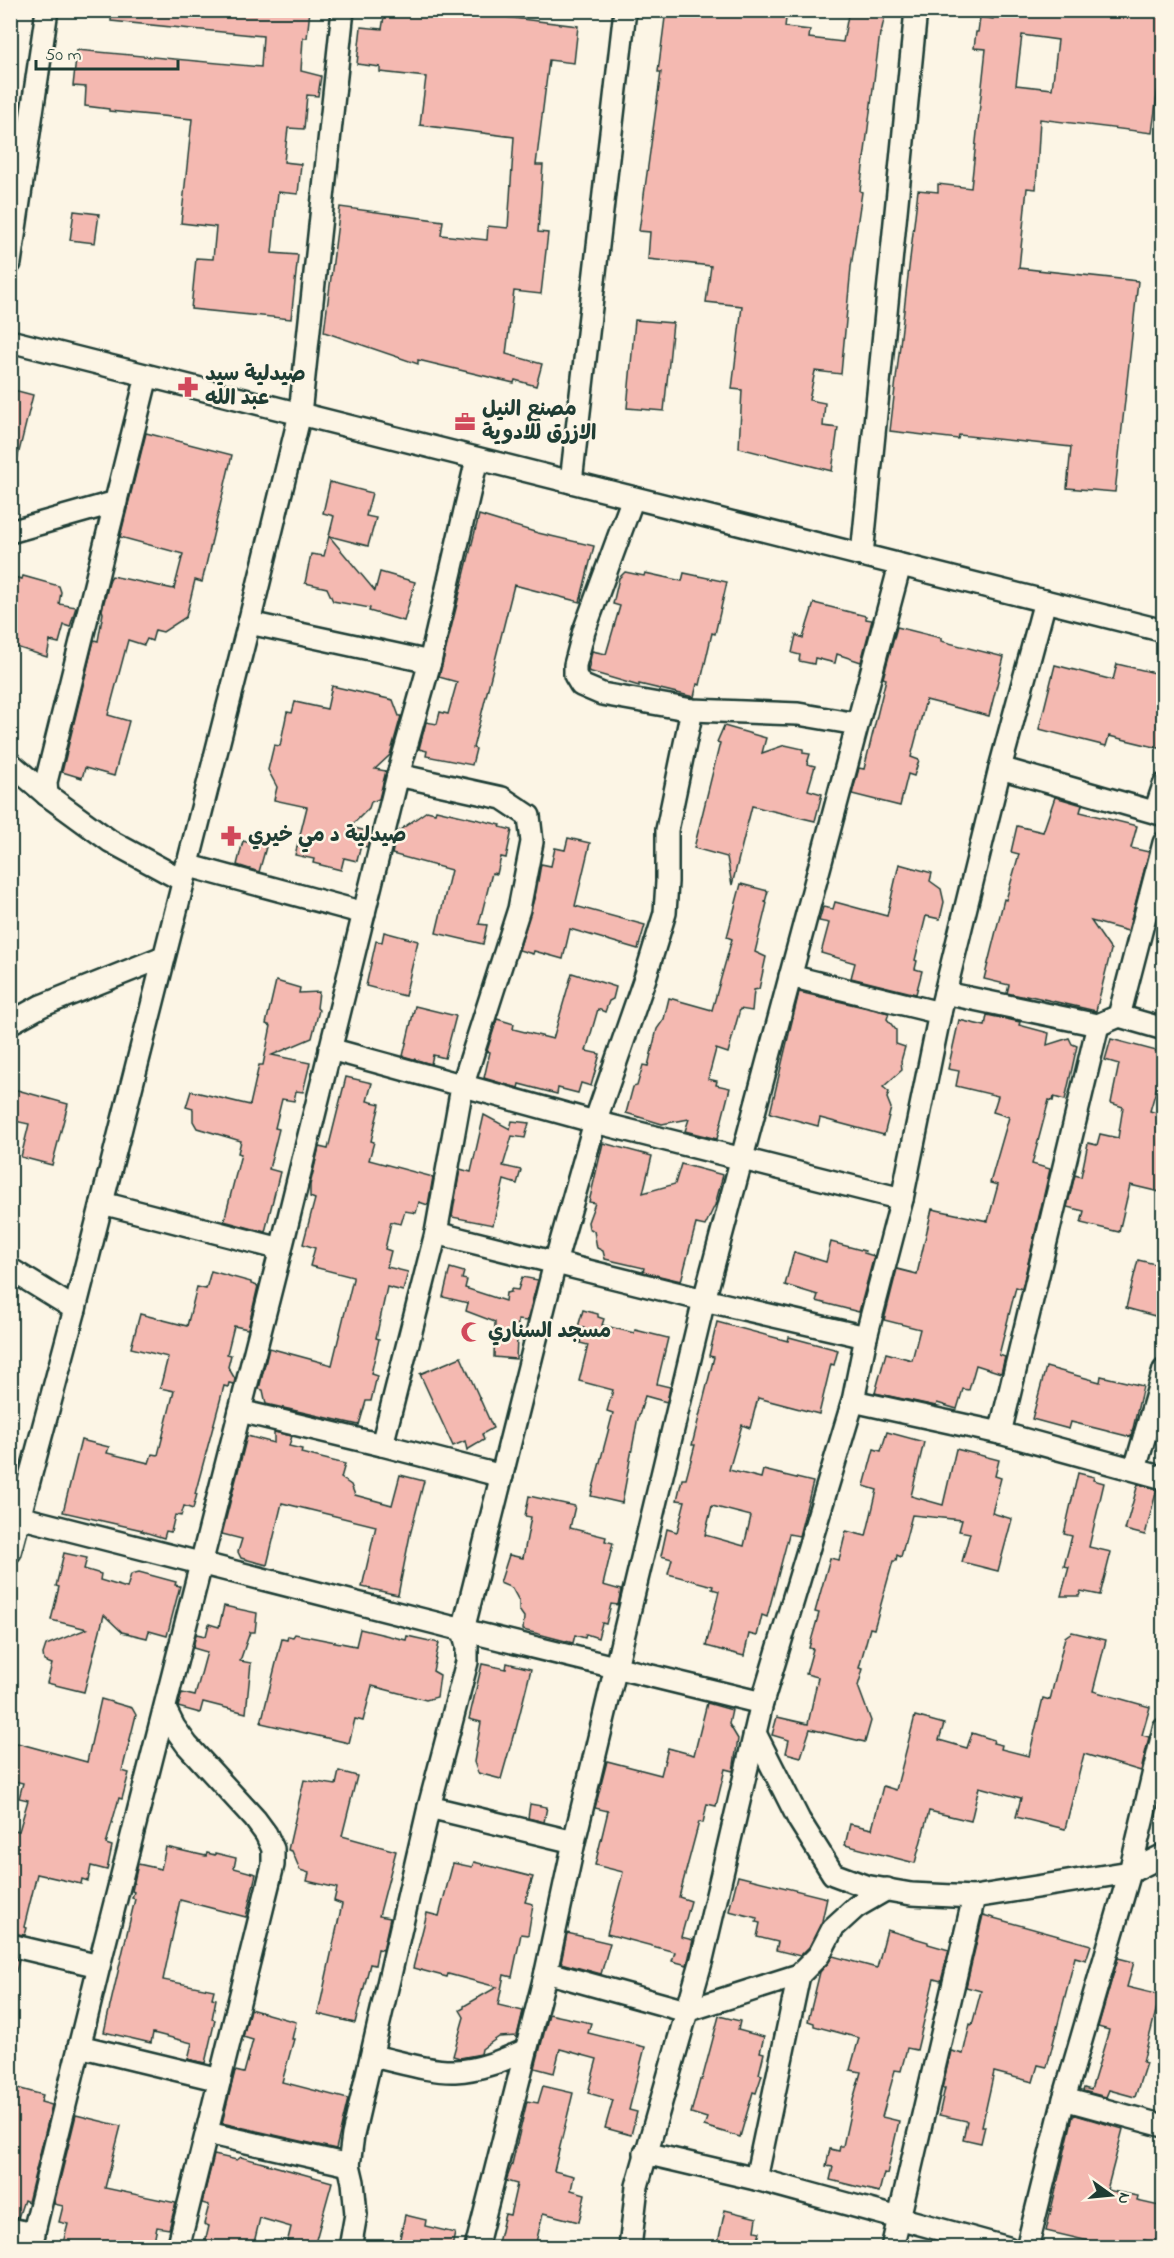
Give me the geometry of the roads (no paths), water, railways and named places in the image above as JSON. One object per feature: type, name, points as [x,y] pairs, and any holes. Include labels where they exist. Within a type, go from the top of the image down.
[{"type":"street","points":[[10,264],[47,10]]},
{"type":"street","points":[[10,1551],[75,1309],[300,414],[344,10]]},
{"type":"street","points":[[571,482],[625,10]]},
{"type":"street","points":[[861,555],[916,10]]},
{"type":"street","points":[[10,341],[1164,631]]},
{"type":"street","points":[[47,795],[46,782],[147,376]]},
{"type":"street","points":[[30,2243],[281,1249],[398,774],[430,662],[477,459]]},
{"type":"street","points":[[633,498],[584,631],[575,665],[575,675],[581,685],[602,694],[692,710],[798,714],[857,724]]},
{"type":"street","points":[[10,532],[116,502]]},
{"type":"street","points":[[476,2247],[546,1972],[573,1842],[704,1300],[900,565]]},
{"type":"street","points":[[630,2247],[637,2186],[645,2153],[702,1959],[762,1703],[853,1401],[866,1337],[902,1199],[942,1003],[1000,768],[1045,601]]},
{"type":"street","points":[[249,623],[430,662]]},
{"type":"street","points":[[350,2247],[356,2214],[349,2165],[353,2135],[429,1807],[467,1662],[467,1646],[463,1630],[555,1263],[595,1122],[645,978],[664,913],[667,882],[667,830],[692,710]]},
{"type":"street","points":[[10,763],[47,795],[110,841],[184,872],[364,913]]},
{"type":"street","points":[[1000,768],[1159,813],[1164,784]]},
{"type":"street","points":[[382,1445],[436,1233],[462,1087],[519,909],[532,842],[528,816],[502,798],[398,774]]},
{"type":"street","points":[[1119,1016],[1164,843]]},
{"type":"street","points":[[10,1023],[41,1006],[163,957]]},
{"type":"street","points":[[789,976],[942,1003],[1098,1025],[1119,1016],[1164,1029]]},
{"type":"street","points":[[1000,1433],[1098,1025]]},
{"type":"street","points":[[330,1049],[595,1122],[902,1199]]},
{"type":"street","points":[[102,1203],[281,1249]]},
{"type":"street","points":[[436,1233],[704,1300],[866,1337]]},
{"type":"street","points":[[10,1269],[75,1309]]},
{"type":"street","points":[[1135,1469],[1164,1370]]},
{"type":"street","points":[[853,1401],[1000,1433],[1164,1478]]},
{"type":"street","points":[[240,1411],[502,1476]]},
{"type":"street","points":[[19,1517],[762,1703]]},
{"type":"street","points":[[165,1709],[187,1745],[255,1819],[273,1849],[273,1865],[178,2247]]},
{"type":"street","points":[[1028,2247],[1064,2099],[1130,1872],[1164,1729]]},
{"type":"street","points":[[755,1733],[800,1820],[833,1874],[865,1886],[911,1894],[974,1897],[1130,1872],[1164,1856]]},
{"type":"street","points":[[429,1807],[573,1842]]},
{"type":"street","points":[[546,1972],[686,2011],[799,1975],[819,1955],[833,1928],[856,1906],[887,1889]]},
{"type":"street","points":[[892,2247],[974,1897]]},
{"type":"street","points":[[10,1945],[99,1966]]},
{"type":"street","points":[[756,2180],[799,1975]]},
{"type":"street","points":[[80,2046],[220,2080]]},
{"type":"street","points":[[372,2056],[454,2071],[481,2067],[505,2060],[526,2050]]},
{"type":"street","points":[[1064,2099],[1164,2126]]},
{"type":"street","points":[[207,2133],[349,2165]]},
{"type":"street","points":[[645,2153],[1008,2247]]},
{"type":"street","points":[[10,2229],[30,2243]]},
{"type":"street","points":[[10,2242],[30,2243]]},
{"type":"place","name":"صيدلية سيد عبد الله","points":[[188,387]]},
{"type":"place","name":"مصنع النيل الازرق للادوية","points":[[465,422]]},
{"type":"place","name":"صيدلية د مي خيري","points":[[231,836]]},
{"type":"place","name":"مسجد السناري","points":[[471,1332]]}]
